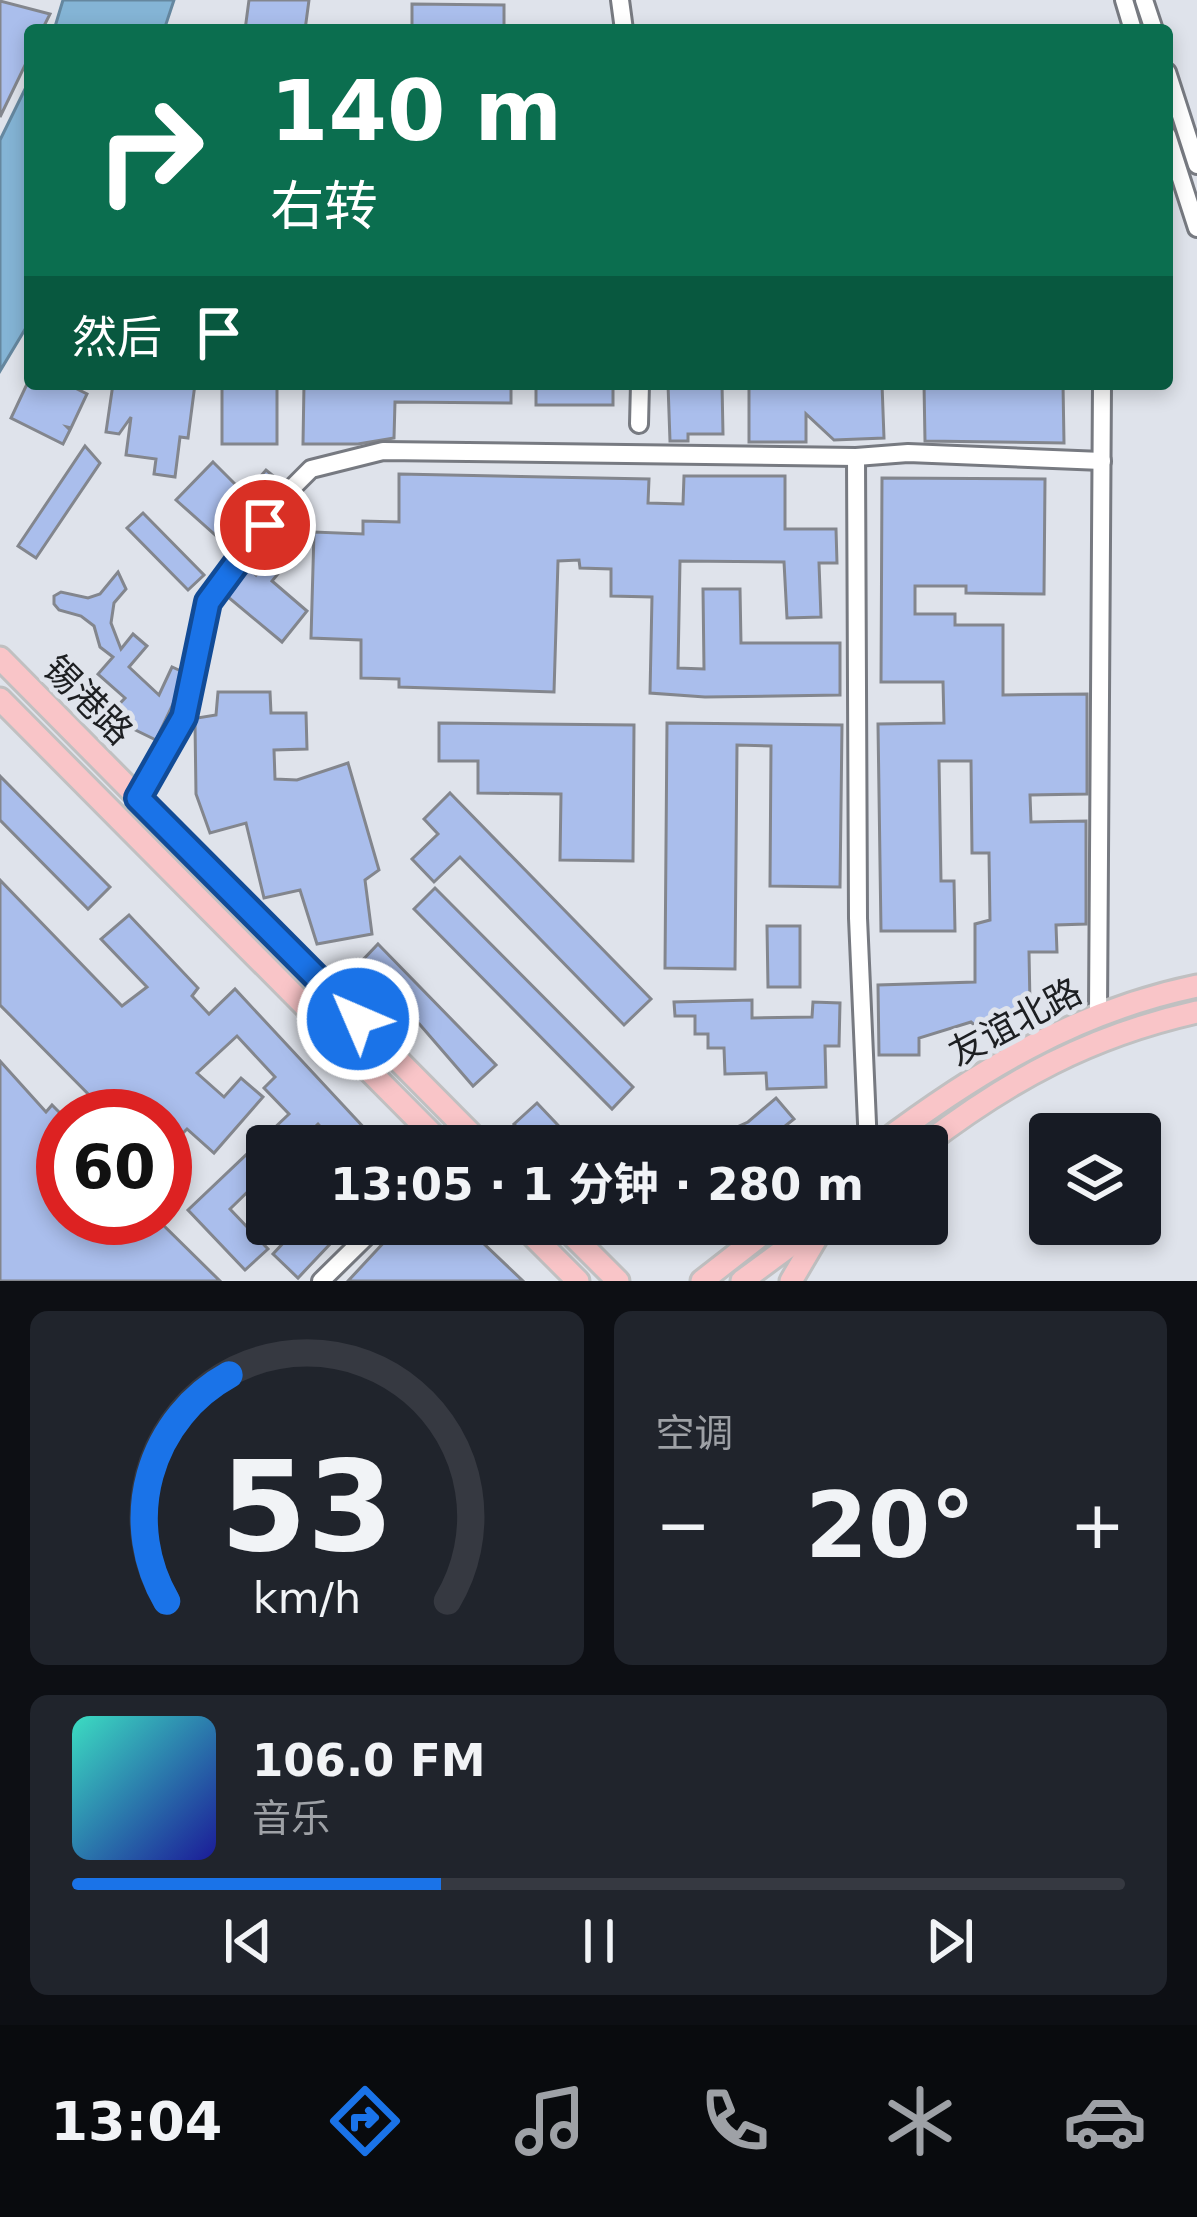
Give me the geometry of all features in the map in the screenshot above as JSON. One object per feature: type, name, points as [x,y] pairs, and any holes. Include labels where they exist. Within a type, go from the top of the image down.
[{"type":"main road","name":"锡港路","points":[[0,658],[463,1125]]},
{"type":"main road","name":"锡港路","points":[[0,699],[423,1125]]},
{"type":"main road","name":"友谊北路","points":[[908,1125],[985,1070],[1047,1035],[1099,1012],[1197,986]]},
{"type":"main road","name":"友谊北路","points":[[948,1127],[976,1106],[1096,1040],[1197,1012]]},
{"type":"main road","points":[[542,1245],[578,1281]]},
{"type":"main road","points":[[582,1245],[618,1281]]},
{"type":"main road","points":[[702,1281],[748,1245]]},
{"type":"main road","points":[[742,1281],[793,1245]]},
{"type":"main road","points":[[791,1281],[811,1245]]},
{"type":"street","points":[[1173,91],[1197,166]]},
{"type":"street","points":[[1173,154],[1197,228]]},
{"type":"street","points":[[639,424],[640,390]]},
{"type":"street","points":[[1099,1012],[1102,390]]},
{"type":"street","points":[[138,798],[184,717],[208,602],[311,469],[383,451],[856,458],[908,453],[1102,461]]},
{"type":"street","points":[[856,458],[858,918],[867,1125]]},
{"type":"street","points":[[321,1281],[358,1245]]},
{"type":"water","points":[[63,0],[174,0],[166,24],[56,24]]},
{"type":"water","points":[[24,91],[24,331],[0,371],[0,140]]},
{"type":"building","points":[[249,0],[309,0],[306,24],[246,24]]},
{"type":"building","points":[[0,1],[50,14],[45,24],[24,24],[24,67],[0,117]]},
{"type":"building","points":[[412,4],[504,5],[504,24],[412,24]]},
{"type":"building","points":[[24,390],[87,394],[71,428],[67,427],[70,430],[63,444],[11,418]]},
{"type":"building","points":[[112,390],[194,390],[188,438],[180,437],[175,477],[154,474],[156,459],[126,455],[131,417],[119,434],[106,432]]},
{"type":"building","points":[[222,390],[277,390],[277,444],[222,444]]},
{"type":"building","points":[[304,390],[511,390],[511,403],[395,402],[394,438],[358,444],[303,444]]},
{"type":"building","points":[[536,390],[613,390],[613,405],[536,405]]},
{"type":"building","points":[[668,390],[722,390],[723,434],[688,434],[688,441],[670,441]]},
{"type":"building","points":[[749,390],[882,390],[884,438],[834,440],[806,414],[806,442],[749,442]]},
{"type":"building","points":[[924,390],[1063,390],[1064,443],[925,441]]},
{"type":"building","points":[[85,446],[100,463],[36,558],[18,546]]},
{"type":"building","points":[[213,462],[245,494],[266,470],[281,482],[231,549],[176,500]]},
{"type":"building","points":[[399,474],[649,479],[648,503],[683,504],[684,476],[785,476],[785,529],[836,529],[837,563],[819,563],[821,617],[787,618],[784,562],[680,561],[678,668],[704,669],[703,589],[740,589],[741,643],[840,643],[840,695],[650,693],[652,597],[611,596],[611,569],[580,568],[579,560],[558,561],[554,692],[399,687],[399,679],[361,678],[361,640],[311,638],[314,532],[363,534],[363,521],[399,522]]},
{"type":"building","points":[[882,478],[1045,479],[1044,594],[966,593],[966,586],[915,586],[915,614],[955,614],[955,625],[1003,625],[1003,695],[1087,694],[1087,794],[1030,795],[1031,822],[1086,821],[1086,924],[1056,925],[1057,952],[1029,952],[1030,1004],[985,1034],[971,1022],[919,1038],[919,1055],[879,1055],[878,985],[975,982],[975,924],[990,920],[989,853],[972,853],[971,761],[939,761],[941,881],[954,881],[955,931],[881,931],[878,724],[944,723],[943,682],[881,682]]},
{"type":"building","points":[[143,513],[204,575],[188,590],[127,528]]},
{"type":"building","points":[[293,531],[305,541],[272,581],[307,611],[282,642],[228,597],[249,568],[256,575]]},
{"type":"building","points":[[118,572],[126,589],[114,603],[111,623],[121,649],[133,634],[147,646],[129,667],[159,695],[172,667],[181,671],[174,702],[156,740],[125,725],[119,730],[106,718],[125,698],[98,674],[113,657],[100,647],[94,626],[54,604],[54,596],[61,592],[88,598],[100,594]]},
{"type":"building","points":[[218,692],[270,692],[271,713],[306,713],[307,749],[274,750],[275,779],[297,780],[348,763],[379,870],[365,880],[372,934],[317,944],[300,890],[264,898],[246,823],[210,833],[196,794],[195,723],[197,718],[216,715]]},
{"type":"building","points":[[439,723],[634,725],[633,861],[560,860],[561,794],[478,793],[478,761],[439,761]]},
{"type":"building","points":[[667,723],[842,725],[840,887],[770,886],[771,746],[737,745],[735,969],[665,968]]},
{"type":"building","points":[[0,776],[110,887],[88,909],[0,820]]},
{"type":"building","points":[[450,793],[651,999],[624,1025],[460,857],[434,882],[412,859],[438,834],[424,819]]},
{"type":"building","points":[[0,880],[122,1006],[147,987],[101,939],[129,915],[198,988],[192,996],[209,1014],[235,989],[361,1125],[277,1125],[289,1114],[264,1088],[275,1077],[237,1036],[197,1073],[224,1097],[241,1078],[263,1097],[214,1153],[192,1133],[192,1089],[83,1089],[0,1005]]},
{"type":"building","points":[[435,888],[633,1087],[612,1109],[414,909]]},
{"type":"building","points":[[767,926],[800,926],[800,987],[768,987]]},
{"type":"building","points":[[378,944],[496,1065],[473,1086],[396,997],[359,964]]},
{"type":"building","points":[[752,1000],[752,1018],[812,1017],[813,1002],[840,1003],[839,1046],[825,1046],[826,1087],[767,1089],[766,1073],[725,1074],[724,1048],[708,1048],[708,1034],[695,1034],[695,1016],[675,1016],[674,1002]]},
{"type":"building","points":[[0,1061],[36,1101],[36,1245],[183,1245],[220,1281],[0,1281]]},
{"type":"building","points":[[776,1098],[794,1119],[786,1125],[741,1125]]},
{"type":"building","points":[[537,1103],[558,1125],[515,1125]]},
{"type":"building","points":[[246,1155],[246,1193],[230,1209],[246,1226],[246,1245],[268,1249],[245,1270],[192,1214],[192,1206]]},
{"type":"building","points":[[281,1245],[329,1245],[298,1278],[273,1254]]},
{"type":"building","points":[[381,1245],[485,1245],[523,1281],[348,1281]]},
{"type":"route","points":[[265,525],[208,602],[184,717],[138,798],[358,1019]]}]
